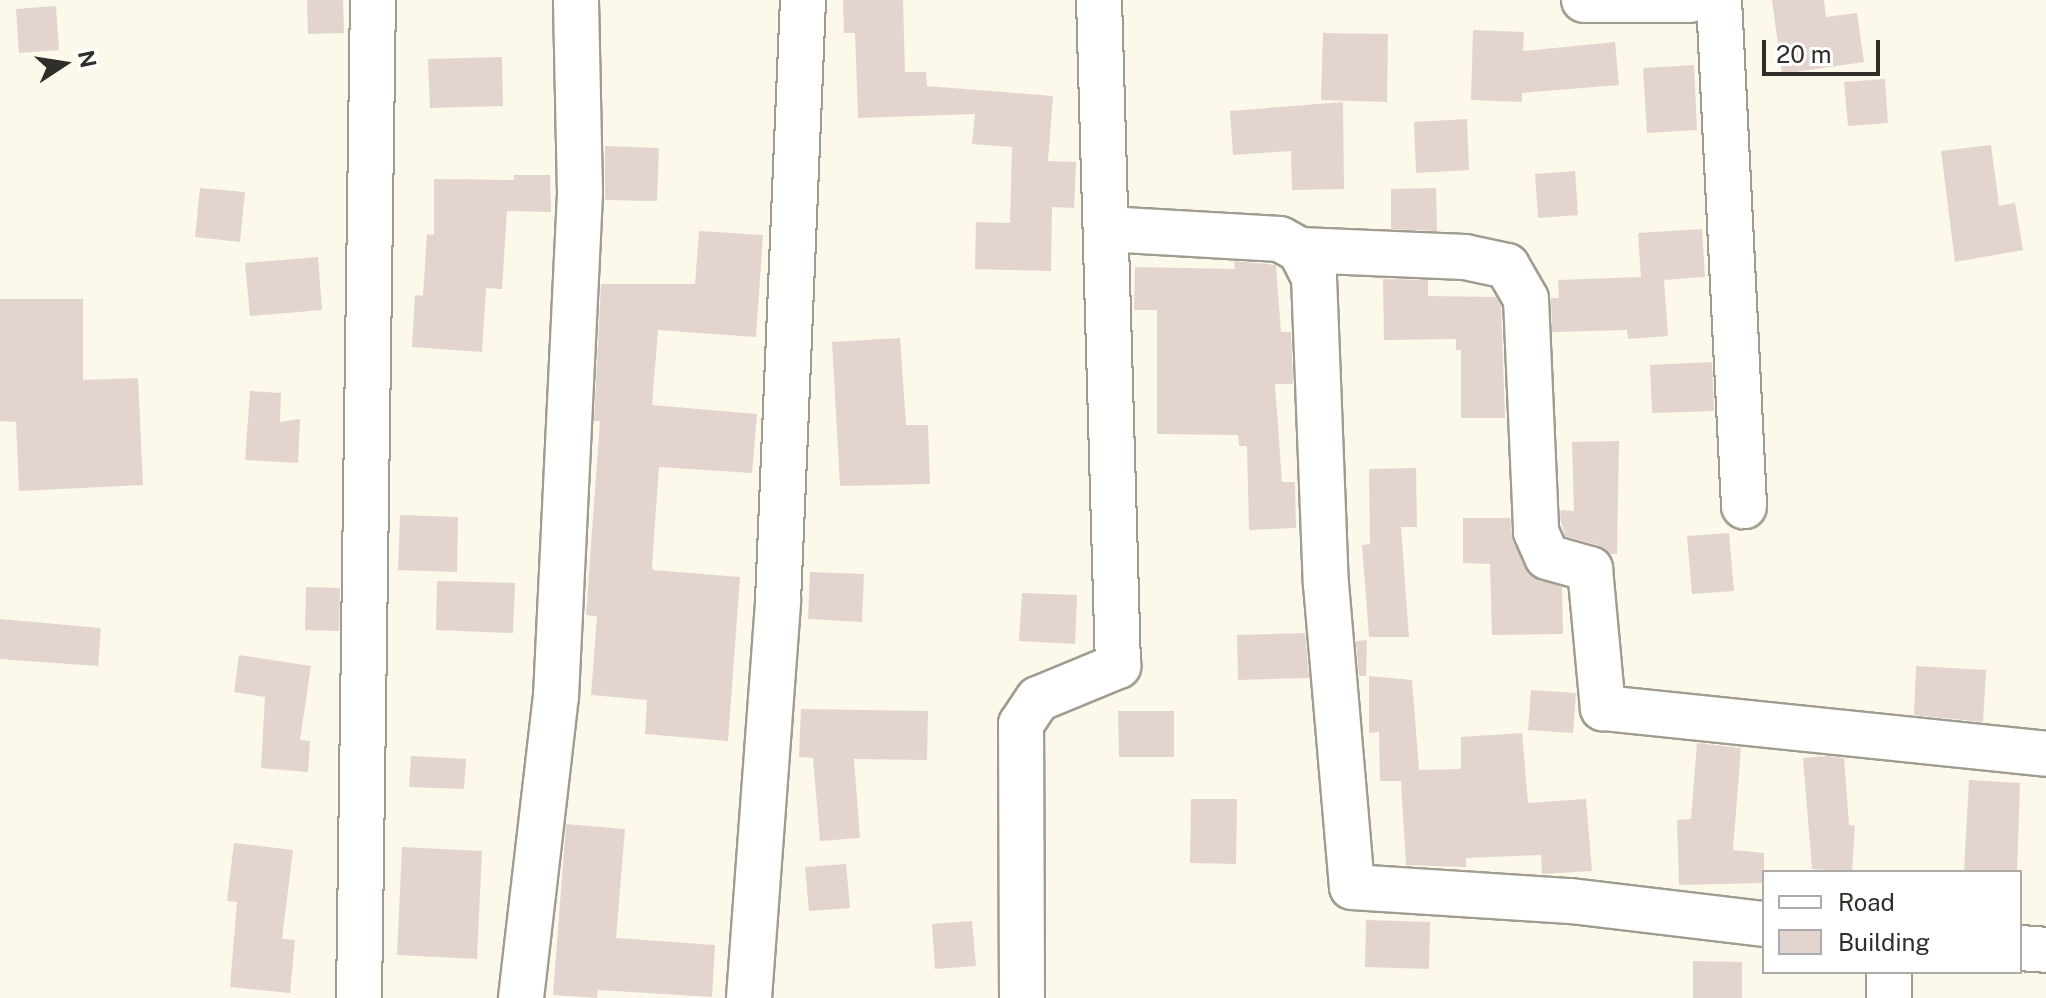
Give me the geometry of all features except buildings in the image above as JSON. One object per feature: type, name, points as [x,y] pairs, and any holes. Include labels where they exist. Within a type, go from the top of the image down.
[{"type":"street","points":[[359,998],[373,0]]},
{"type":"street","points":[[521,998],[556,697],[580,193],[576,0]]},
{"type":"street","points":[[749,998],[778,601],[803,0]]},
{"type":"street","points":[[1022,998],[1021,724],[1038,699],[1118,666],[1099,0]]},
{"type":"street","points":[[1584,0],[1690,0]]},
{"type":"street","points":[[1719,0],[1744,506]]},
{"type":"street","points":[[1106,229],[1280,239],[1300,250],[1465,257],[1507,266],[1526,299],[1536,532],[1547,557],[1590,569],[1603,708],[2046,754]]},
{"type":"street","points":[[1300,250],[1314,277],[1326,584],[1352,887],[1571,901],[1762,924]]},
{"type":"street","points":[[2022,948],[2046,950]]},
{"type":"street","points":[[1889,974],[1889,998]]}]
